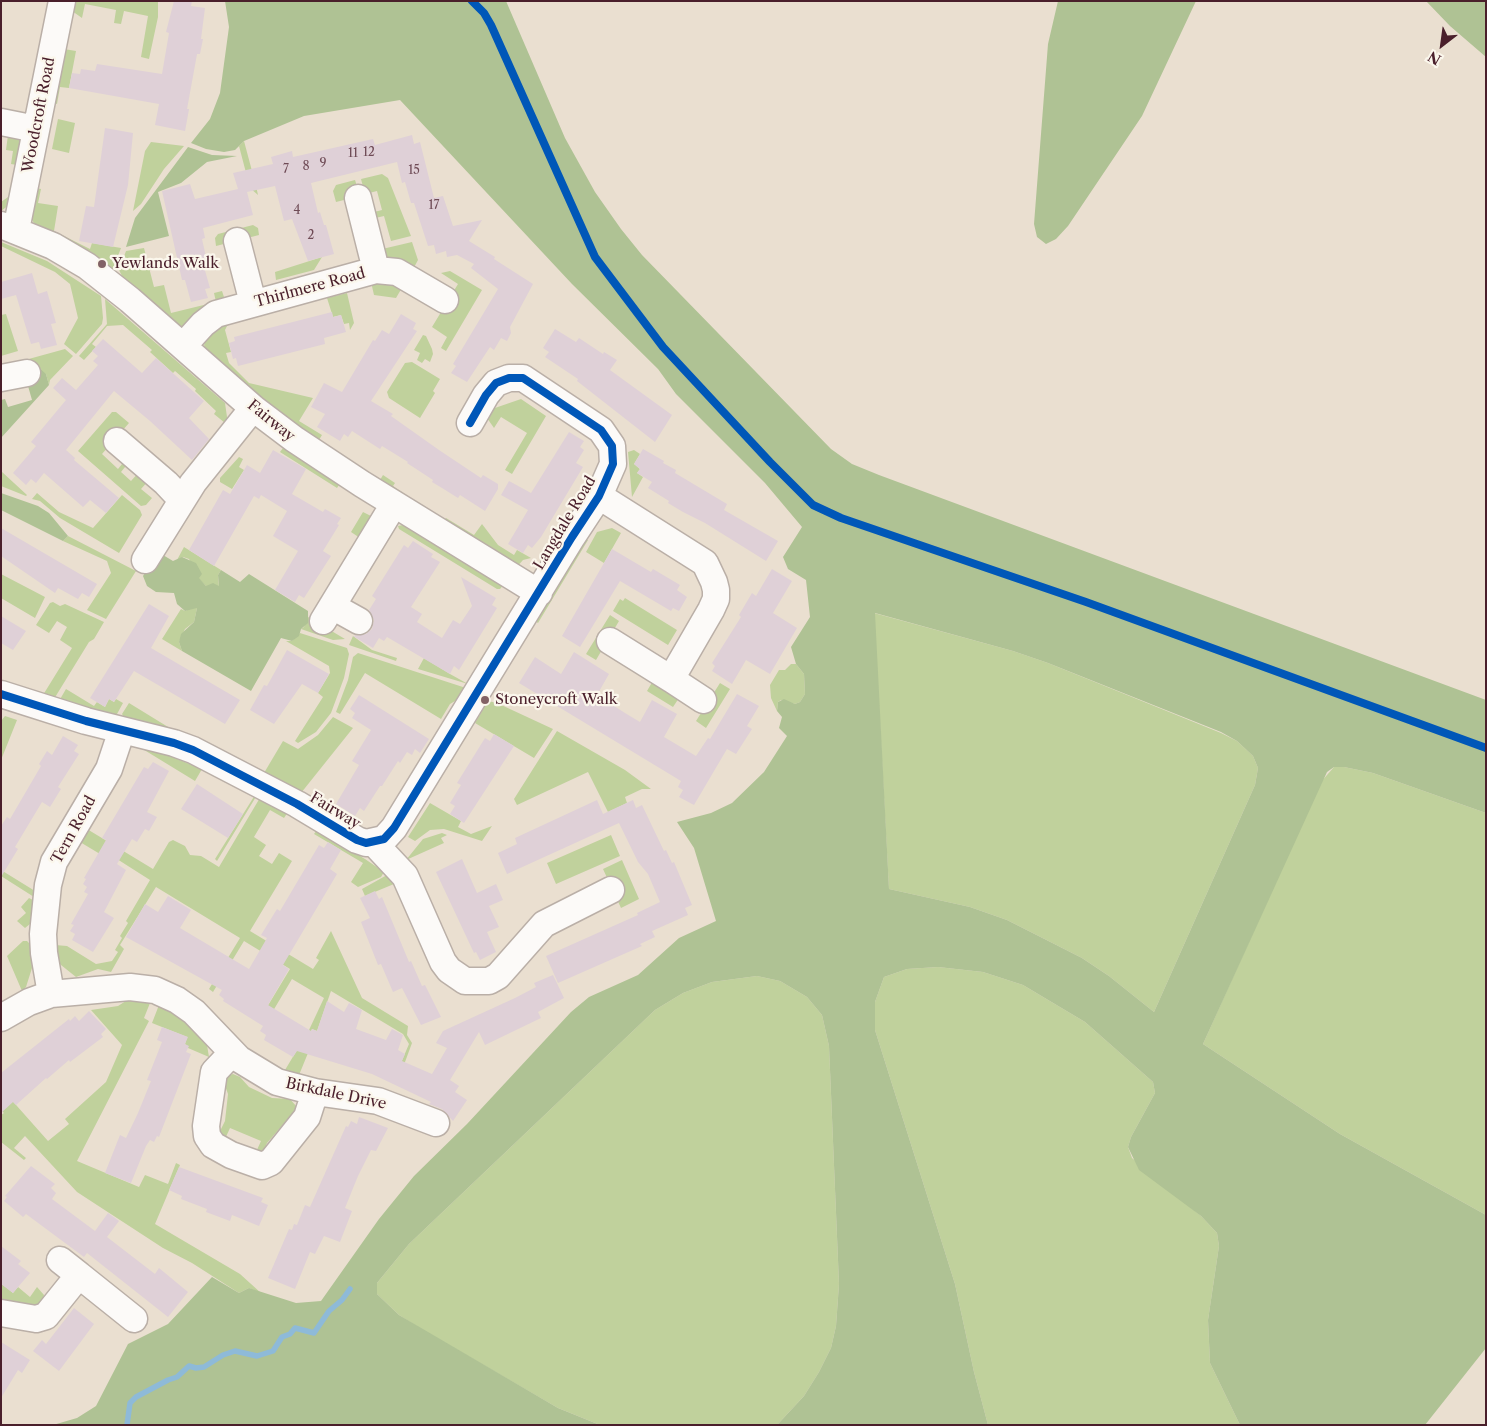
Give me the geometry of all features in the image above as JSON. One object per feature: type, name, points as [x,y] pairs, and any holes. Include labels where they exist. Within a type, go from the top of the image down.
[{"type":"street","name":"Woodcroft Road","points":[[9,227],[36,129],[62,1]]},
{"type":"street","points":[[1,122],[36,129]]},
{"type":"street","points":[[358,198],[376,270]]},
{"type":"street","name":"Fairway","points":[[1,694],[68,716],[156,737],[194,750],[297,804],[357,840],[366,843],[374,842],[384,839],[394,828],[539,593],[324,460],[253,408],[183,346],[86,266],[53,246],[9,227]]},
{"type":"street","points":[[237,241],[253,303]]},
{"type":"street","name":"Thirlmere Road","points":[[183,346],[203,324],[216,314],[376,270],[397,272],[445,300]]},
{"type":"street","points":[[1,378],[27,373]]},
{"type":"street","name":"Langdale Road","points":[[470,423],[486,395],[496,384],[514,377],[528,380],[592,423],[608,439],[612,446],[613,464],[599,496],[539,593]]},
{"type":"street","points":[[145,560],[182,500],[253,408]]},
{"type":"street","points":[[117,441],[166,483],[182,500]]},
{"type":"street","points":[[599,496],[697,557],[704,563],[714,582],[716,599],[671,679]]},
{"type":"street","points":[[359,621],[327,614],[394,504]]},
{"type":"street","points":[[610,641],[703,700]]},
{"type":"street","name":"Tern Road","points":[[51,994],[43,934],[48,885],[54,862],[109,769],[122,730]]},
{"type":"street","points":[[374,842],[405,876],[443,962],[449,970],[465,981],[489,981],[498,976],[544,924],[611,890]]},
{"type":"street","name":"Birkdale Drive","points":[[1,1018],[29,1002],[51,994],[130,987],[155,990],[177,1000],[194,1012],[232,1053],[272,1079],[315,1092],[378,1101],[436,1123]]},
{"type":"street","points":[[232,1053],[214,1072],[206,1126],[207,1136],[212,1145],[231,1155],[262,1166],[271,1162],[307,1117],[315,1092]]},
{"type":"street","points":[[1,1313],[36,1319],[46,1316],[70,1267],[134,1319]]},
{"type":"green space","points":[[69,1],[158,1],[158,17],[149,59],[141,57],[148,16],[124,11],[121,24],[114,23],[116,10],[85,4],[82,18],[72,11]]},
{"type":"green space","points":[[225,1],[506,1],[565,138],[595,192],[621,229],[642,255],[831,449],[852,464],[1486,700],[1486,813],[1373,773],[1344,767],[1334,767],[1327,772],[1203,1044],[1340,1134],[1486,1215],[1486,1348],[1425,1425],[1240,1425],[1210,1363],[1208,1320],[1219,1246],[1217,1233],[1201,1216],[1139,1170],[1128,1147],[1131,1137],[1155,1093],[1153,1082],[1085,1022],[1023,985],[983,972],[938,967],[907,969],[884,977],[875,1002],[875,1030],[955,1284],[974,1372],[988,1425],[777,1425],[804,1396],[819,1372],[831,1348],[836,1326],[839,1284],[829,1046],[822,1015],[807,997],[780,981],[757,976],[712,982],[683,993],[655,1010],[409,1244],[377,1283],[377,1294],[399,1315],[558,1408],[600,1425],[53,1425],[77,1418],[96,1406],[128,1344],[168,1324],[212,1277],[239,1293],[249,1288],[296,1303],[321,1301],[379,1219],[414,1176],[467,1124],[571,1012],[589,997],[638,975],[679,938],[716,921],[694,848],[677,822],[711,813],[732,803],[764,772],[787,736],[779,728],[782,717],[777,711],[778,702],[784,699],[795,704],[800,702],[805,694],[804,674],[796,664],[791,647],[810,617],[806,580],[788,569],[783,557],[802,527],[765,483],[676,394],[658,369],[572,284],[400,100],[304,116],[244,141],[235,150],[224,152],[206,149],[191,143],[210,119],[220,93],[229,27]],"holes":[[[875,613],[1013,651],[1048,663],[1221,732],[1237,741],[1253,756],[1258,768],[1255,785],[1154,1012],[1109,976],[1082,958],[1007,920],[970,907],[889,889]]]},
{"type":"green space","points":[[1058,1],[1196,1],[1142,116],[1068,226],[1056,239],[1046,244],[1037,237],[1034,224],[1048,44]]},
{"type":"green space","points":[[1426,1],[1486,1],[1486,57],[1450,26]]},
{"type":"green space","points":[[64,49],[76,51],[69,88],[60,87],[57,104],[50,102]]},
{"type":"green space","points":[[58,119],[75,123],[69,153],[52,149]]},
{"type":"green space","points":[[13,132],[19,135],[24,145],[23,161],[13,202],[1,211],[1,202],[11,195],[17,165],[11,164],[13,151],[6,150],[8,135]]},
{"type":"green space","points":[[244,141],[258,195],[250,188],[239,146]]},
{"type":"green space","points":[[151,142],[184,146],[164,169],[141,204],[133,211],[145,151]]},
{"type":"green space","points":[[188,147],[212,155],[237,156],[207,162],[181,183],[158,192],[169,236],[126,247],[135,218]]},
{"type":"green space","points":[[382,174],[388,178],[411,236],[391,241],[384,216],[371,219],[370,213],[382,210],[377,191],[365,194],[361,179]]},
{"type":"green space","points":[[355,180],[360,196],[336,202],[333,191],[336,185]]},
{"type":"green space","points":[[36,188],[41,189],[38,203],[58,206],[54,231],[90,249],[92,243],[121,248],[113,269],[91,254],[36,227],[30,216]]},
{"type":"green space","points":[[253,225],[258,228],[259,235],[216,246],[215,238],[218,234]]},
{"type":"green space","points":[[1,242],[47,261],[101,296],[102,324],[76,354],[64,344],[78,318],[70,284],[55,272],[1,246]]},
{"type":"green space","points":[[412,242],[418,260],[411,273],[395,267],[378,250]]},
{"type":"green space","points":[[144,248],[154,287],[164,285],[171,313],[216,302],[214,293],[222,291],[226,303],[187,326],[174,326],[123,278],[119,270],[126,251]]},
{"type":"green space","points":[[322,257],[314,270],[276,280],[275,272]]},
{"type":"green space","points":[[450,271],[482,290],[446,351],[441,348],[447,337],[432,327],[458,284],[441,273]]},
{"type":"green space","points":[[371,282],[403,286],[396,298],[374,295]]},
{"type":"green space","points":[[347,293],[354,323],[350,330],[349,323],[344,324],[341,315],[333,317],[327,298]]},
{"type":"green space","points":[[105,299],[225,403],[228,424],[192,470],[188,467],[225,423],[214,414],[216,411],[195,391],[196,389],[175,371],[173,373],[150,352],[152,350],[123,325],[107,326],[92,344],[96,347],[84,360],[79,356],[107,324]]},
{"type":"green space","points":[[6,314],[18,351],[1,356],[1,315]]},
{"type":"green space","points":[[228,324],[225,330],[231,352],[226,353],[229,363],[249,383],[313,398],[299,421],[322,435],[319,440],[308,440],[204,349],[205,332]]},
{"type":"green space","points":[[423,335],[426,336],[433,354],[430,362],[425,359],[422,363],[417,360],[420,353],[414,350]]},
{"type":"green space","points":[[65,349],[73,356],[50,380],[49,385],[46,374],[28,370],[25,360]]},
{"type":"green space","points":[[412,362],[440,379],[433,391],[435,393],[420,418],[389,398],[387,392],[405,363]]},
{"type":"green space","points":[[37,366],[46,374],[49,385],[1,438],[1,400],[5,399],[8,407],[32,400],[26,379]]},
{"type":"green space","points":[[521,399],[546,416],[512,474],[505,470],[527,433],[501,417],[494,428],[487,418],[492,409]]},
{"type":"green space","points":[[112,412],[116,412],[129,423],[102,454],[118,469],[126,459],[129,462],[121,472],[131,481],[140,471],[150,479],[141,489],[152,498],[146,505],[141,506],[78,451]]},
{"type":"green space","points":[[283,448],[339,485],[337,488],[280,452]]},
{"type":"green space","points":[[634,450],[640,454],[634,464],[640,469],[637,473],[643,477],[632,497],[628,452]]},
{"type":"green space","points":[[239,457],[243,459],[239,467],[244,470],[232,489],[220,482],[220,478]]},
{"type":"green space","points":[[1,471],[27,495],[1,486]]},
{"type":"green space","points":[[383,475],[395,483],[393,486],[431,512],[446,518],[474,535],[482,524],[498,545],[514,555],[517,550],[531,558],[523,560],[515,569],[377,485]]},
{"type":"green space","points":[[1,493],[38,506],[49,513],[68,536],[63,541],[1,510]]},
{"type":"green space","points":[[37,493],[59,512],[93,528],[122,495],[140,510],[142,515],[119,553],[60,518],[40,501],[32,499]]},
{"type":"green space","points":[[363,512],[373,517],[363,540],[351,532]]},
{"type":"green space","points":[[407,524],[506,582],[500,589],[497,589],[399,529],[398,526]]},
{"type":"green space","points":[[612,528],[621,533],[604,563],[586,552],[597,532]]},
{"type":"green space","points":[[68,536],[136,571],[106,619],[87,610],[111,573],[107,561],[63,541]]},
{"type":"green space","points":[[582,537],[588,540],[538,623],[534,620]]},
{"type":"green space","points":[[184,547],[221,570],[218,575],[219,587],[206,586],[198,578],[189,559],[183,557],[177,560]]},
{"type":"green space","points":[[158,552],[173,561],[182,557],[196,563],[202,574],[199,578],[206,586],[213,583],[219,586],[218,575],[221,570],[240,582],[249,574],[308,611],[308,623],[301,629],[299,636],[292,641],[281,638],[251,691],[182,651],[179,642],[181,634],[194,622],[197,608],[185,611],[177,604],[174,593],[156,592],[147,586],[143,576]]},
{"type":"green space","points":[[1,574],[45,597],[35,618],[1,598]]},
{"type":"green space","points":[[625,598],[677,630],[668,645],[613,611],[620,599],[623,601]]},
{"type":"green space","points":[[53,602],[60,606],[65,604],[104,622],[94,639],[89,642],[54,699],[43,695],[72,648],[60,640],[67,627],[57,621],[49,633],[36,625],[50,603]]},
{"type":"green space","points":[[194,607],[197,608],[194,622],[185,629],[179,642],[182,651],[162,639],[181,609],[185,611]]},
{"type":"green space","points":[[874,613],[1013,651],[1048,663],[1221,733],[1237,741],[1253,756],[1258,768],[1255,785],[1154,1012],[1109,976],[1082,958],[1007,920],[970,907],[889,889]]},
{"type":"green space","points":[[610,615],[619,621],[596,660],[586,654]]},
{"type":"green space","points":[[308,617],[345,639],[333,640],[301,629],[304,627]]},
{"type":"green space","points":[[300,633],[347,648],[349,654],[344,678],[331,713],[316,732],[298,743],[295,741],[323,697],[318,693],[330,673],[329,666],[286,641],[292,641]]},
{"type":"green space","points":[[353,636],[372,650],[397,658],[396,661],[349,645]]},
{"type":"green space","points":[[358,653],[466,688],[460,698],[450,704],[441,719],[365,673],[340,714],[336,712],[348,680],[353,657]]},
{"type":"green space","points":[[424,658],[450,674],[468,684],[418,669]]},
{"type":"green space","points":[[791,664],[796,664],[804,674],[805,694],[800,702],[795,704],[781,700],[778,702],[777,711],[771,698],[770,685],[779,670],[785,670]]},
{"type":"green space","points":[[654,679],[681,695],[673,707],[647,691]]},
{"type":"green space","points":[[720,683],[730,689],[706,728],[696,721]]},
{"type":"green space","points":[[66,689],[94,706],[97,702],[105,707],[109,699],[114,702],[116,699],[123,703],[117,714],[111,716],[59,701]]},
{"type":"green space","points":[[488,701],[497,703],[553,729],[534,758],[475,723]]},
{"type":"green space","points":[[129,703],[173,730],[124,717],[122,714]]},
{"type":"green space","points":[[5,716],[17,720],[1,760],[1,721]]},
{"type":"green space","points":[[333,717],[353,728],[301,793],[264,773],[283,741],[298,749],[318,735]]},
{"type":"green space","points":[[557,731],[625,770],[651,789],[642,789],[625,797],[627,803],[608,812],[588,772],[517,805],[514,799]]},
{"type":"green space","points":[[141,748],[150,748],[202,769],[195,781]]},
{"type":"green space","points":[[1334,767],[1344,767],[1373,773],[1486,813],[1486,1215],[1340,1134],[1203,1044],[1320,783]]},
{"type":"green space","points":[[255,795],[257,795],[217,861],[215,859]]},
{"type":"green space","points":[[261,796],[288,812],[284,818],[270,810],[254,837],[266,845],[259,856],[272,864],[279,853],[292,861],[250,931],[313,969],[319,960],[316,958],[331,931],[362,998],[408,1026],[407,1035],[412,1043],[405,1062],[395,1077],[409,1044],[403,1034],[331,991],[317,1031],[312,1029],[310,1034],[315,1036],[299,1075],[285,1070],[309,1030],[324,998],[292,979],[267,1021],[261,1017],[290,969],[244,941],[213,992],[209,989],[240,938],[156,887],[120,945],[124,949],[111,972],[98,969],[76,977],[56,961],[55,945],[67,946],[96,964],[112,961],[118,952],[115,950],[122,938],[120,936],[128,923],[126,921],[150,880],[117,859],[115,863],[80,842],[87,829],[153,869],[169,842],[173,840],[185,846],[190,855],[201,856],[219,867]]},
{"type":"green space","points":[[430,803],[461,821],[458,827],[471,834],[492,826],[482,841],[444,829],[430,830],[415,841],[408,837]]},
{"type":"green space","points":[[317,830],[384,872],[381,877],[358,887],[351,882],[363,863],[314,834]]},
{"type":"green space","points":[[442,833],[447,835],[441,838],[444,843],[406,860],[423,839]]},
{"type":"green space","points":[[611,835],[620,856],[556,884],[547,863]]},
{"type":"green space","points":[[622,860],[639,899],[621,908],[603,869]]},
{"type":"green space","points":[[1,870],[35,891],[34,897],[1,876]]},
{"type":"green space","points":[[387,875],[394,884],[365,896],[362,889]]},
{"type":"green space","points":[[29,898],[33,900],[30,924],[25,928],[17,921],[26,913],[21,907]]},
{"type":"green space","points":[[23,941],[27,941],[30,944],[32,968],[26,987],[22,991],[7,956]]},
{"type":"green space","points":[[938,967],[983,972],[1023,985],[1085,1022],[1153,1082],[1155,1093],[1131,1137],[1128,1147],[1132,1158],[1201,1216],[1217,1233],[1219,1246],[1208,1320],[1210,1363],[1240,1425],[988,1425],[974,1372],[955,1284],[875,1030],[875,1002],[884,977],[907,969]]},
{"type":"green space","points":[[757,976],[780,981],[807,997],[822,1015],[829,1046],[839,1284],[836,1326],[831,1348],[819,1372],[804,1396],[777,1425],[600,1425],[558,1408],[423,1330],[399,1315],[377,1294],[377,1283],[409,1244],[655,1010],[683,993],[712,982]]},
{"type":"green space","points":[[129,999],[150,1003],[144,1018],[149,1021],[77,1161],[139,1187],[145,1175],[168,1184],[176,1163],[180,1165],[155,1224],[240,1274],[261,1293],[249,1288],[239,1293],[192,1263],[163,1248],[77,1192],[25,1136],[14,1148],[26,1158],[24,1160],[1,1142],[1,1115],[4,1113],[1,1110],[1,1088],[48,1141],[69,1124],[65,1119],[106,1082],[122,1045],[91,1010],[118,1006]]},
{"type":"green space","points":[[159,1005],[188,1023],[207,1045],[209,1057],[188,1048],[185,1044],[187,1037],[152,1023]]},
{"type":"green space","points":[[233,1074],[240,1077],[249,1087],[272,1098],[290,1099],[296,1106],[294,1116],[287,1120],[267,1143],[264,1151],[256,1152],[261,1141],[230,1128],[225,1139],[219,1133],[225,1121],[228,1094],[224,1083],[227,1076]]},
{"type":"green space","points":[[2,1284],[13,1293],[18,1287],[30,1297],[37,1287],[44,1295],[43,1300],[36,1306],[1,1301]]},
{"type":"building","points":[[174,1],[192,1],[191,6],[205,8],[201,39],[203,39],[200,54],[197,54],[185,131],[155,125],[159,104],[69,88],[72,73],[80,74],[81,69],[95,71],[97,64],[162,74],[169,33],[166,32]]},
{"type":"building","points":[[105,128],[133,133],[128,185],[113,247],[79,241],[86,206],[94,207]]},
{"type":"building","points":[[412,135],[414,144],[420,142],[434,198],[443,196],[453,226],[482,220],[469,241],[533,284],[510,327],[511,333],[507,341],[501,338],[494,350],[490,347],[467,382],[451,373],[456,366],[453,364],[498,289],[471,268],[474,264],[457,255],[447,257],[446,251],[436,254],[434,245],[428,246],[414,203],[411,203],[405,182],[402,183],[397,162],[311,183],[318,213],[320,212],[324,225],[326,225],[334,254],[308,261],[292,219],[284,221],[275,186],[247,192],[253,215],[203,228],[205,238],[202,239],[208,266],[204,267],[210,288],[205,289],[208,298],[191,302],[185,280],[182,280],[162,191],[190,184],[195,199],[238,189],[233,173],[273,164],[271,157],[292,151],[293,157],[373,139],[375,145]]},
{"type":"building","points":[[32,273],[38,294],[47,291],[56,323],[51,324],[57,345],[41,349],[39,342],[31,344],[16,295],[1,299],[1,282]]},
{"type":"building","points":[[332,312],[333,317],[341,315],[346,332],[324,338],[325,344],[238,366],[236,358],[233,359],[229,343],[235,341],[234,337]]},
{"type":"building","points":[[401,314],[416,323],[413,329],[417,331],[371,401],[393,414],[391,416],[481,478],[483,475],[498,484],[498,489],[485,511],[460,495],[458,498],[432,482],[433,480],[408,462],[382,446],[380,449],[352,431],[348,437],[344,434],[340,441],[317,427],[325,414],[311,407],[324,383],[342,392],[373,340],[375,341],[382,330],[389,334]]},
{"type":"building","points":[[555,329],[576,342],[579,338],[603,354],[604,352],[617,360],[610,370],[672,415],[655,442],[577,381],[578,379],[545,357],[549,352],[543,348]]},
{"type":"building","points":[[103,339],[142,373],[156,358],[204,401],[189,418],[209,439],[192,460],[114,391],[66,450],[75,458],[74,460],[119,498],[106,513],[90,500],[83,507],[44,473],[36,483],[31,479],[26,485],[13,473],[36,446],[31,442],[66,400],[53,388],[62,378],[76,390],[98,365],[93,361],[98,356],[92,351]]},
{"type":"building","points":[[569,432],[584,441],[580,447],[584,450],[576,463],[583,467],[541,537],[532,548],[528,545],[523,553],[508,544],[528,510],[501,495],[509,481],[531,493]]},
{"type":"building","points":[[643,449],[676,470],[675,473],[727,504],[724,510],[778,541],[766,561],[705,523],[668,503],[669,501],[648,488],[652,482],[637,473],[640,469],[634,464]]},
{"type":"building","points":[[273,450],[306,469],[292,494],[323,512],[325,509],[341,518],[337,524],[339,525],[323,551],[331,556],[304,598],[299,595],[295,602],[275,590],[298,551],[273,536],[287,511],[261,495],[259,499],[254,496],[214,566],[189,550],[223,490],[230,494],[247,465],[260,473]]},
{"type":"building","points":[[1,528],[97,584],[89,597],[82,593],[78,599],[58,588],[55,593],[1,556]]},
{"type":"building","points":[[413,541],[433,554],[431,557],[440,562],[411,607],[422,614],[417,622],[442,638],[453,620],[460,624],[472,606],[461,577],[496,598],[492,605],[497,608],[459,670],[454,666],[450,674],[387,637],[384,641],[379,638],[373,648],[353,636],[366,634],[372,629],[374,620],[369,610],[376,599],[372,596],[404,545],[408,548]]},
{"type":"building","points":[[612,549],[651,572],[653,569],[680,585],[677,590],[687,597],[679,611],[673,608],[671,611],[620,581],[580,647],[562,636]]},
{"type":"building","points":[[772,569],[792,581],[773,613],[797,628],[770,674],[746,660],[732,684],[712,671],[715,666],[712,663],[741,617],[739,615],[752,593],[756,596]]},
{"type":"building","points":[[149,604],[169,616],[151,648],[240,700],[225,724],[134,671],[114,702],[109,699],[105,707],[90,698]]},
{"type":"building","points":[[1,616],[26,631],[13,650],[1,643]]},
{"type":"building","points":[[287,650],[329,674],[318,693],[302,684],[274,724],[250,710],[264,685],[267,686]]},
{"type":"building","points":[[574,652],[609,674],[597,695],[625,713],[640,722],[652,700],[677,714],[664,737],[696,756],[708,738],[710,739],[737,694],[759,706],[747,726],[752,729],[736,754],[727,749],[694,805],[679,797],[683,790],[678,787],[681,781],[519,683],[535,657],[561,674]]},
{"type":"building","points":[[359,695],[429,739],[420,753],[415,749],[412,755],[407,752],[400,763],[398,761],[364,811],[360,808],[355,816],[336,804],[359,765],[352,761],[371,730],[352,718],[355,713],[350,709]]},
{"type":"building","points":[[494,734],[514,746],[464,823],[450,814],[455,806],[450,803],[461,785],[457,783],[485,738],[490,741]]},
{"type":"building","points":[[63,736],[78,745],[74,751],[79,754],[58,787],[61,789],[50,807],[42,802],[15,847],[18,849],[1,877],[1,826],[7,817],[10,819],[41,766],[39,764],[47,751],[52,755]]},
{"type":"building","points":[[153,762],[169,771],[147,812],[157,817],[149,831],[145,829],[137,842],[132,839],[117,864],[126,870],[104,912],[114,918],[93,952],[72,940],[75,934],[70,931],[74,925],[71,924],[88,894],[84,892],[87,887],[83,884],[86,879],[84,878],[106,840],[102,838],[144,767],[148,769]]},
{"type":"building","points":[[197,784],[243,814],[228,838],[181,809]]},
{"type":"building","points":[[597,800],[603,814],[633,800],[636,808],[642,805],[664,851],[666,850],[672,863],[674,862],[692,905],[685,908],[688,915],[652,931],[655,937],[640,944],[642,946],[558,983],[546,956],[638,915],[637,913],[660,902],[648,874],[638,862],[619,823],[507,874],[498,853],[517,844],[515,838]]},
{"type":"building","points":[[328,842],[341,850],[330,869],[337,874],[283,965],[289,969],[268,1005],[311,1031],[312,1029],[317,1031],[327,1001],[344,1012],[349,1003],[362,1010],[356,1029],[386,1040],[392,1029],[403,1035],[398,1050],[405,1054],[402,1061],[432,1074],[447,1048],[436,1043],[443,1031],[515,998],[536,987],[534,983],[553,975],[564,998],[538,1012],[541,1018],[485,1045],[479,1032],[450,1080],[459,1086],[455,1092],[467,1100],[453,1121],[442,1109],[429,1104],[431,1102],[372,1074],[297,1051],[293,1057],[264,1040],[266,1035],[260,1031],[263,1026],[223,1001],[224,999],[219,995],[222,990],[126,937],[145,904],[158,912],[168,896],[191,910],[180,928],[249,969],[267,938],[261,935],[277,909],[280,911],[319,845],[324,848]]},
{"type":"building","points":[[462,859],[477,893],[496,884],[503,900],[489,906],[499,927],[487,932],[496,952],[480,960],[476,952],[474,953],[436,872]]},
{"type":"building","points":[[375,891],[379,899],[382,897],[409,962],[411,961],[422,986],[425,985],[441,1017],[421,1025],[402,988],[393,992],[381,964],[378,965],[361,922],[370,918],[360,898]]},
{"type":"building","points":[[89,1011],[106,1029],[101,1034],[103,1037],[70,1062],[69,1060],[16,1105],[13,1102],[1,1113],[1,1073],[69,1019],[70,1021],[75,1016],[79,1021]]},
{"type":"building","points":[[162,1027],[188,1037],[185,1044],[189,1046],[186,1052],[191,1054],[159,1137],[157,1136],[154,1142],[150,1140],[146,1146],[131,1183],[105,1173],[120,1135],[126,1138],[151,1081],[147,1080],[162,1042],[157,1040]]},
{"type":"building","points":[[359,1117],[388,1128],[376,1151],[371,1150],[358,1176],[345,1208],[352,1211],[340,1242],[324,1236],[315,1254],[310,1252],[295,1289],[268,1278],[289,1229],[292,1230],[294,1224],[297,1225],[305,1205],[310,1207],[346,1126],[348,1127],[351,1121],[357,1124]]},
{"type":"building","points":[[31,1166],[55,1184],[51,1188],[56,1193],[52,1199],[95,1231],[108,1213],[119,1221],[107,1237],[155,1274],[159,1268],[188,1292],[168,1317],[87,1253],[84,1257],[26,1214],[23,1217],[4,1201],[7,1197],[5,1196]]},
{"type":"building","points":[[179,1167],[263,1198],[261,1202],[268,1205],[259,1226],[232,1215],[230,1221],[206,1212],[207,1209],[181,1199],[182,1196],[169,1190]]},
{"type":"building","points":[[1,1246],[21,1261],[18,1264],[30,1273],[13,1293],[1,1284]]},
{"type":"building","points":[[74,1308],[94,1324],[59,1371],[33,1351],[42,1340],[46,1344]]},
{"type":"building","points":[[1,1342],[30,1360],[22,1373],[18,1370],[1,1398]]},
{"type":"waterway","points":[[127,1425],[130,1403],[136,1397],[177,1377],[189,1366],[196,1368],[204,1367],[223,1355],[235,1351],[257,1356],[273,1351],[282,1337],[290,1334],[295,1328],[314,1333],[329,1311],[342,1300],[350,1289]]},
{"type":"cycle path","points":[[472,1],[484,13],[491,25],[595,257],[663,347],[770,462],[813,505],[841,518],[1086,602],[1486,748]]},
{"type":"cycle path","points":[[1,694],[86,721],[174,743],[193,750],[297,804],[357,840],[366,843],[384,839],[394,828],[599,496],[613,464],[612,446],[601,430],[523,378],[509,378],[496,383],[486,395],[470,423]]},
{"type":"place","name":"Yewlands Walk","points":[[102,264]]},
{"type":"place","name":"Stoneycroft Walk","points":[[485,700]]}]
